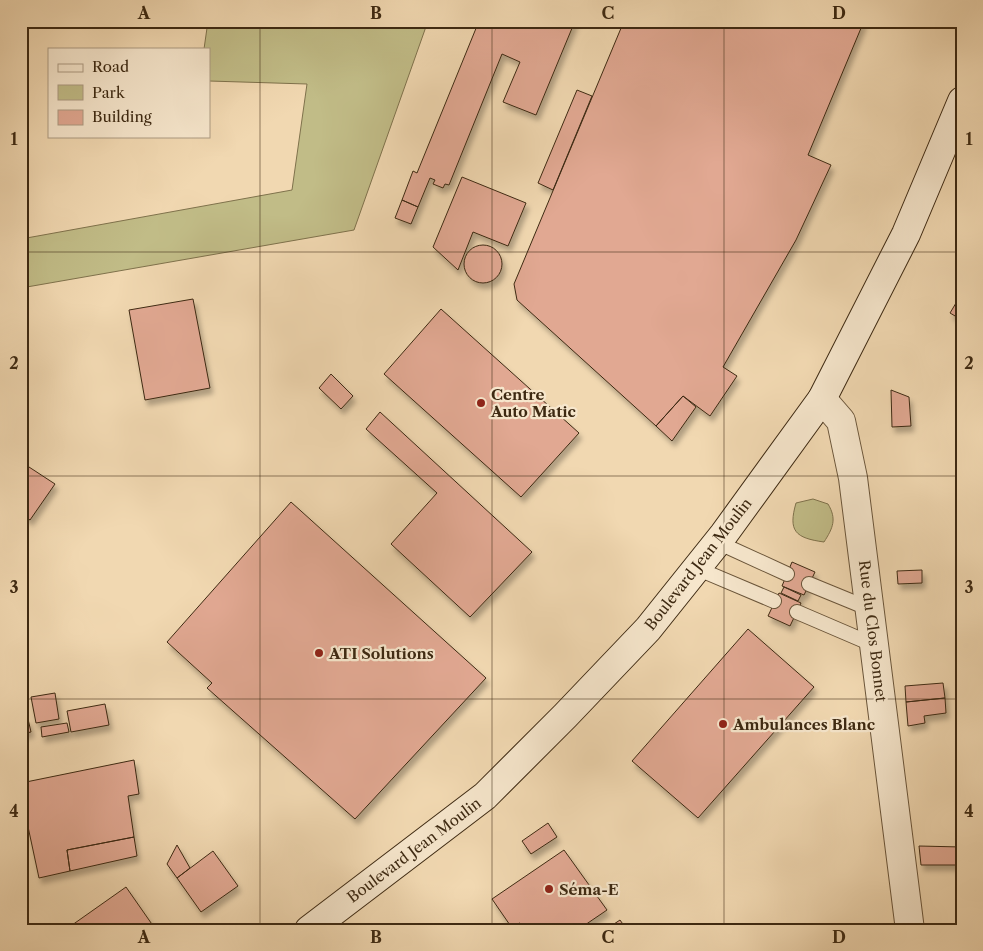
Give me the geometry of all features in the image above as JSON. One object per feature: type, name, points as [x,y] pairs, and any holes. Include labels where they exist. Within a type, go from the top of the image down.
[{"type":"street","name":"Boulevard Jean Moulin","points":[[309,930],[485,796],[648,629],[717,542],[822,399],[906,234],[962,101]]},
{"type":"street","name":"Rue du Clos Bonnet","points":[[822,399],[841,421],[853,478],[910,930]]},
{"type":"lane","points":[[717,542],[787,574]]},
{"type":"lane","points":[[696,568],[774,601]]},
{"type":"lane","points":[[809,584],[870,609]]},
{"type":"lane","points":[[797,612],[874,645]]},
{"type":"green space","points":[[208,21],[428,21],[354,230],[21,288],[21,239],[292,190],[307,84],[210,81],[210,48],[204,48]]},
{"type":"green space","points":[[813,499],[828,504],[831,509],[832,528],[824,542],[800,535],[794,527],[793,520],[796,503]]},
{"type":"building","points":[[479,21],[575,21],[536,115],[503,102],[520,62],[502,54],[449,185],[445,184],[443,188],[433,184],[435,180],[430,178],[418,207],[402,200],[413,171],[417,173]]},
{"type":"building","points":[[624,21],[864,21],[808,155],[831,165],[796,240],[723,367],[737,376],[710,416],[683,396],[656,426],[517,300],[514,284]]},
{"type":"building","points":[[577,90],[592,96],[553,190],[538,183]]},
{"type":"building","points":[[462,177],[526,203],[508,246],[473,232],[458,270],[433,247]]},
{"type":"building","points":[[402,200],[418,207],[411,224],[395,218]]},
{"type":"building","points":[[483,245],[497,250],[502,264],[497,278],[483,283],[469,278],[464,264],[469,250]]},
{"type":"building","points":[[193,299],[210,388],[145,400],[129,310]]},
{"type":"building","points":[[956,303],[962,306],[962,320],[950,313]]},
{"type":"building","name":"Centre Auto Matic","points":[[441,309],[579,433],[521,497],[384,374]]},
{"type":"building","points":[[331,374],[353,396],[341,409],[319,388]]},
{"type":"building","points":[[891,390],[909,397],[911,426],[892,427]]},
{"type":"building","points":[[683,396],[696,407],[672,441],[656,426]]},
{"type":"building","points":[[380,412],[532,552],[470,617],[391,544],[437,493],[366,429]]},
{"type":"building","points":[[29,467],[55,484],[30,520],[21,514],[21,479]]},
{"type":"building","name":"ATI Solutions","points":[[291,502],[486,678],[355,819],[207,688],[212,683],[167,642]]},
{"type":"building","points":[[792,562],[815,572],[804,595],[782,586]]},
{"type":"building","points":[[922,570],[922,583],[898,584],[897,571]]},
{"type":"building","points":[[784,587],[801,595],[798,601],[781,593]]},
{"type":"building","points":[[779,593],[801,603],[790,626],[768,616]]},
{"type":"building","name":"Ambulances Blanc","points":[[748,629],[814,687],[698,818],[632,761]]},
{"type":"building","points":[[962,643],[962,657],[958,657],[956,644]]},
{"type":"building","points":[[943,683],[945,698],[906,702],[905,686]]},
{"type":"building","points":[[55,693],[59,719],[36,723],[31,697]]},
{"type":"building","points":[[962,696],[962,709],[958,709],[957,697]]},
{"type":"building","points":[[945,698],[946,713],[924,716],[925,723],[908,726],[906,702]]},
{"type":"building","points":[[105,704],[109,725],[71,732],[67,711]]},
{"type":"building","points":[[28,719],[31,732],[21,734],[21,721]]},
{"type":"building","points":[[67,723],[69,732],[42,737],[41,727]]},
{"type":"building","points":[[134,760],[139,794],[128,796],[134,837],[67,850],[70,871],[39,878],[21,794],[21,783]]},
{"type":"building","points":[[548,823],[557,837],[531,854],[522,841]]},
{"type":"building","points":[[134,837],[137,856],[70,871],[67,850]]},
{"type":"building","points":[[177,845],[190,868],[177,878],[167,864]]},
{"type":"building","points":[[919,846],[962,847],[962,865],[921,865]]},
{"type":"building","name":"Séma-E","points":[[564,850],[607,910],[582,927],[572,925],[565,930],[525,930],[520,923],[512,928],[492,899]]},
{"type":"building","points":[[213,851],[238,886],[201,912],[177,878]]},
{"type":"building","points":[[126,887],[156,930],[65,930]]},
{"type":"building","name":"Séma-E","points":[[620,920],[627,930],[605,930]]},
{"type":"building","points":[[520,923],[525,930],[513,930],[512,928]]},
{"type":"place","name":"Centre Auto Matic","points":[[481,403]]},
{"type":"place","name":"ATI Solutions","points":[[319,653]]},
{"type":"place","name":"Ambulances Blanc","points":[[723,724]]},
{"type":"place","name":"Séma-E","points":[[549,889]]}]
